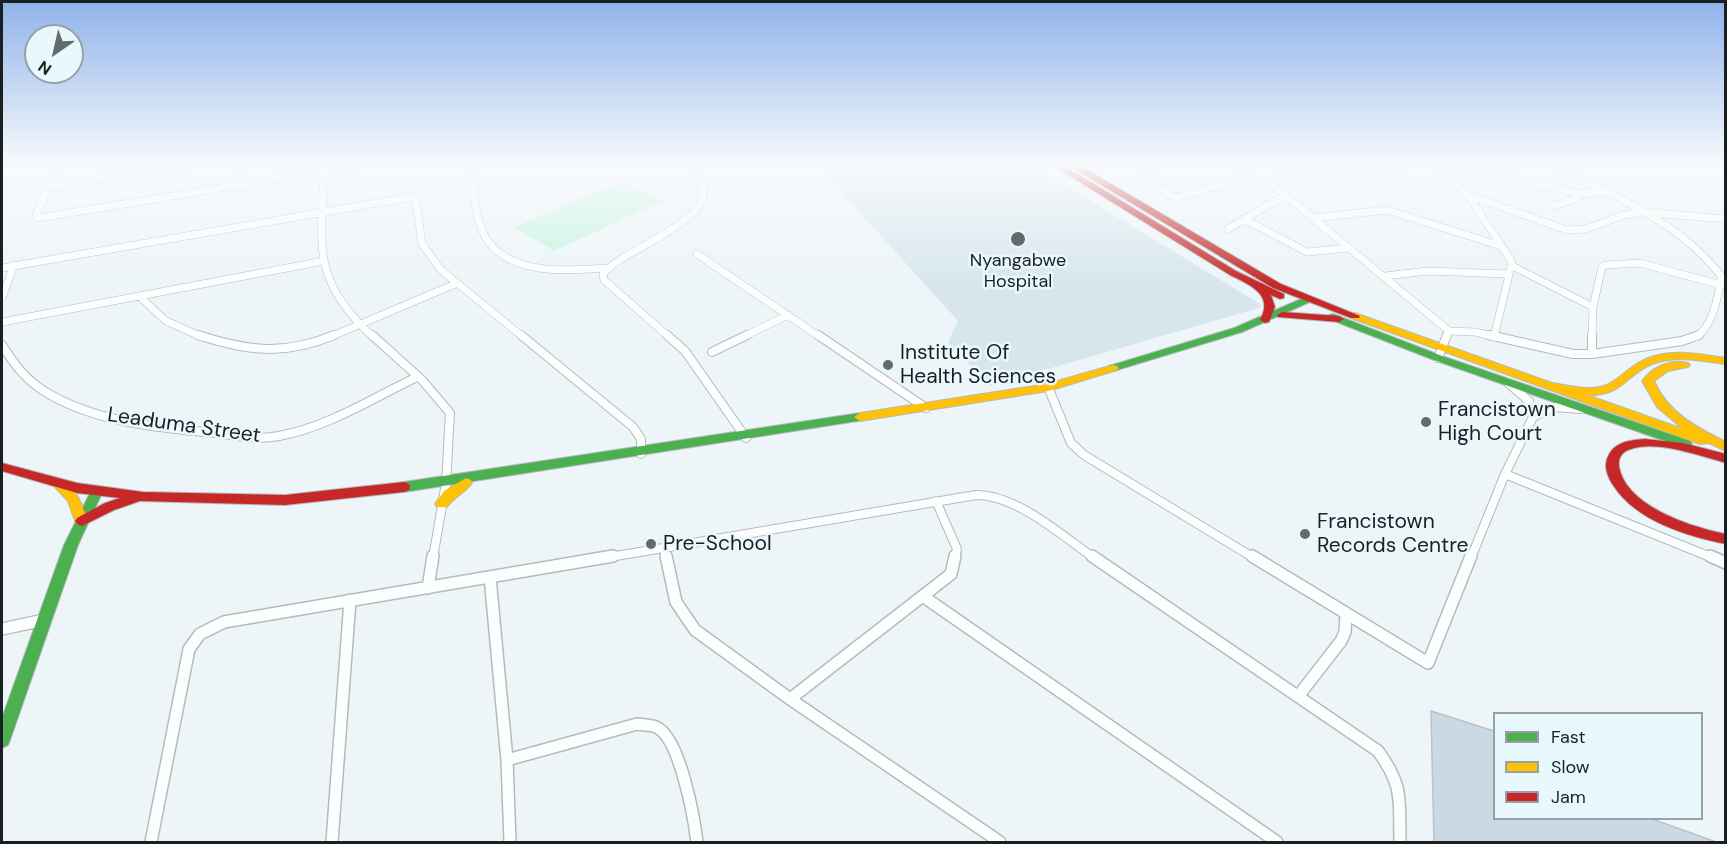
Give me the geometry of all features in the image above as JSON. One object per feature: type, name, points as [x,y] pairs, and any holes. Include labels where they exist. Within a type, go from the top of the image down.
[{"type":"main road","points":[[1121,204],[1260,288],[1304,302],[1440,354],[1508,384],[1585,410],[1725,448]]},
{"type":"main road","points":[[1137,204],[1258,277],[1340,320],[1440,354],[1545,385],[1725,459]]},
{"type":"main road","points":[[1260,288],[1272,306],[1271,317]]},
{"type":"main road","points":[[2,467],[57,483],[143,497],[285,500],[446,483],[746,438],[1048,387],[1105,372],[1271,317],[1304,302]]},
{"type":"main road","points":[[1271,317],[1340,320]]},
{"type":"main road","points":[[1545,385],[1606,390],[1616,386],[1638,366],[1664,357],[1682,356],[1725,361]]},
{"type":"main road","points":[[1725,368],[1666,367],[1656,371],[1648,381],[1653,397],[1670,413],[1725,448]]},
{"type":"main road","points":[[1692,447],[1649,444],[1621,448],[1614,454],[1611,463],[1614,474],[1631,497],[1645,508],[1683,528],[1725,539]]},
{"type":"main road","points":[[442,504],[454,490],[476,479]]},
{"type":"main road","points":[[57,483],[74,500],[81,521]]},
{"type":"main road","points":[[2,740],[81,521],[97,491]]},
{"type":"main road","points":[[81,521],[110,506],[143,497]]},
{"type":"street","points":[[41,204],[36,215],[38,218],[124,204]]},
{"type":"street","points":[[323,204],[324,261],[332,288],[361,324],[417,377],[450,413],[446,483],[428,588]]},
{"type":"street","points":[[2,267],[355,204]]},
{"type":"street","points":[[415,204],[422,244],[441,270],[455,284],[633,427],[641,439],[640,454]]},
{"type":"street","points":[[478,204],[482,227],[500,255],[526,266],[582,270],[607,268]]},
{"type":"street","points":[[698,204],[689,219],[677,229],[620,257],[603,274],[609,286],[686,351],[746,438]]},
{"type":"street","points":[[1228,229],[1269,204]]},
{"type":"street","points":[[1297,204],[1449,331],[1460,330],[1550,350],[1592,354],[1682,341],[1698,336],[1711,317],[1724,277],[1694,244],[1627,204]]},
{"type":"street","points":[[1474,204],[1509,256],[1512,266],[1593,307]]},
{"type":"street","points":[[1495,204],[1567,230],[1586,229],[1624,215],[1642,212],[1725,219]]},
{"type":"street","points":[[1553,206],[1558,204]]},
{"type":"street","points":[[1314,218],[1388,210],[1501,246]]},
{"type":"street","points":[[1244,219],[1307,252],[1349,248]]},
{"type":"street","points":[[697,254],[927,408]]},
{"type":"street","points":[[2,322],[324,261]]},
{"type":"street","points":[[1592,354],[1593,307],[1602,267],[1613,263],[1640,263],[1721,285]]},
{"type":"street","points":[[2,298],[14,265]]},
{"type":"street","points":[[1494,337],[1507,274],[1512,266]]},
{"type":"street","points":[[1384,276],[1428,271],[1507,274]]},
{"type":"street","points":[[139,296],[162,319],[185,331],[224,341],[281,351],[308,346],[455,284]]},
{"type":"street","points":[[712,352],[788,315]]},
{"type":"street","points":[[1440,354],[1449,331]]},
{"type":"street","name":"Leaduma Street","points":[[2,345],[6,355],[25,379],[95,413],[129,422],[261,438],[274,438],[301,430],[417,377]]},
{"type":"street","points":[[1508,384],[1529,401],[1533,417]]},
{"type":"street","points":[[1048,387],[1071,443],[1084,455],[1428,663],[1505,474],[1533,417],[1554,407],[1585,410]]},
{"type":"street","points":[[1505,474],[1725,563]]},
{"type":"street","points":[[151,843],[192,643],[200,634],[224,622],[936,501],[993,495],[1009,501],[1299,695],[1378,751],[1394,773],[1399,788],[1400,843]]},
{"type":"street","points":[[790,699],[951,574],[956,563],[957,549],[936,501]]},
{"type":"street","points":[[663,547],[676,605],[682,617],[695,630],[790,699],[1000,843]]},
{"type":"street","points":[[490,577],[507,760],[510,843]]},
{"type":"street","points":[[924,597],[1277,843]]},
{"type":"street","points":[[332,843],[350,600]]},
{"type":"street","points":[[1299,695],[1341,641],[1345,632],[1346,614]]},
{"type":"street","points":[[2,629],[44,620]]},
{"type":"street","points":[[507,760],[637,724],[657,727],[671,744],[693,815],[697,843]]},
{"type":"shaded area","name":"Nyangabwe Hospital","points":[[852,204],[1097,204],[1260,304],[1259,308],[989,386],[948,342],[958,321]]},
{"type":"green space","points":[[567,204],[655,204],[554,251],[514,227]]},
{"type":"building","points":[[1431,711],[1493,731],[1493,820],[1655,820],[1719,843],[1434,843]]},
{"type":"traffic: fast","points":[[1113,368],[1238,330],[1308,299]]},
{"type":"traffic: fast","points":[[1333,317],[1438,358],[1686,444]]},
{"type":"traffic: fast","points":[[404,487],[860,417]]},
{"type":"traffic: fast","points":[[2,740],[71,545],[97,491]]},
{"type":"traffic: slow","points":[[1355,316],[1704,441]]},
{"type":"traffic: slow","points":[[1545,385],[1598,391],[1614,386],[1635,369],[1656,359],[1679,356],[1726,361]]},
{"type":"traffic: slow","points":[[1684,365],[1668,367],[1655,373],[1648,381],[1654,394],[1680,422],[1726,447]]},
{"type":"traffic: slow","points":[[860,417],[1048,387],[1113,368]]},
{"type":"traffic: slow","points":[[442,504],[449,494],[466,483]]},
{"type":"traffic: slow","points":[[59,485],[74,499],[81,521]]},
{"type":"traffic: jam","points":[[1121,204],[1233,273],[1280,296]]},
{"type":"traffic: jam","points":[[1139,204],[1277,286],[1355,316]]},
{"type":"traffic: jam","points":[[1260,288],[1270,307],[1265,320]]},
{"type":"traffic: jam","points":[[1282,315],[1339,319]]},
{"type":"traffic: jam","points":[[1726,459],[1683,447],[1645,443],[1629,445],[1617,450],[1612,461],[1614,476],[1623,491],[1637,503],[1655,514],[1694,531],[1726,539]]},
{"type":"traffic: jam","points":[[2,467],[77,488],[143,497],[285,500],[404,487]]},
{"type":"traffic: jam","points":[[82,521],[110,506],[135,499]]},
{"type":"place","name":"Nyangabwe Hospital","points":[[1018,239]]},
{"type":"place","name":"Institute Of Health Sciences","points":[[888,365]]},
{"type":"place","name":"Francistown High Court","points":[[1426,422]]},
{"type":"place","name":"Francistown Records Centre","points":[[1305,534]]},
{"type":"place","name":"Pre-School","points":[[651,544]]}]
